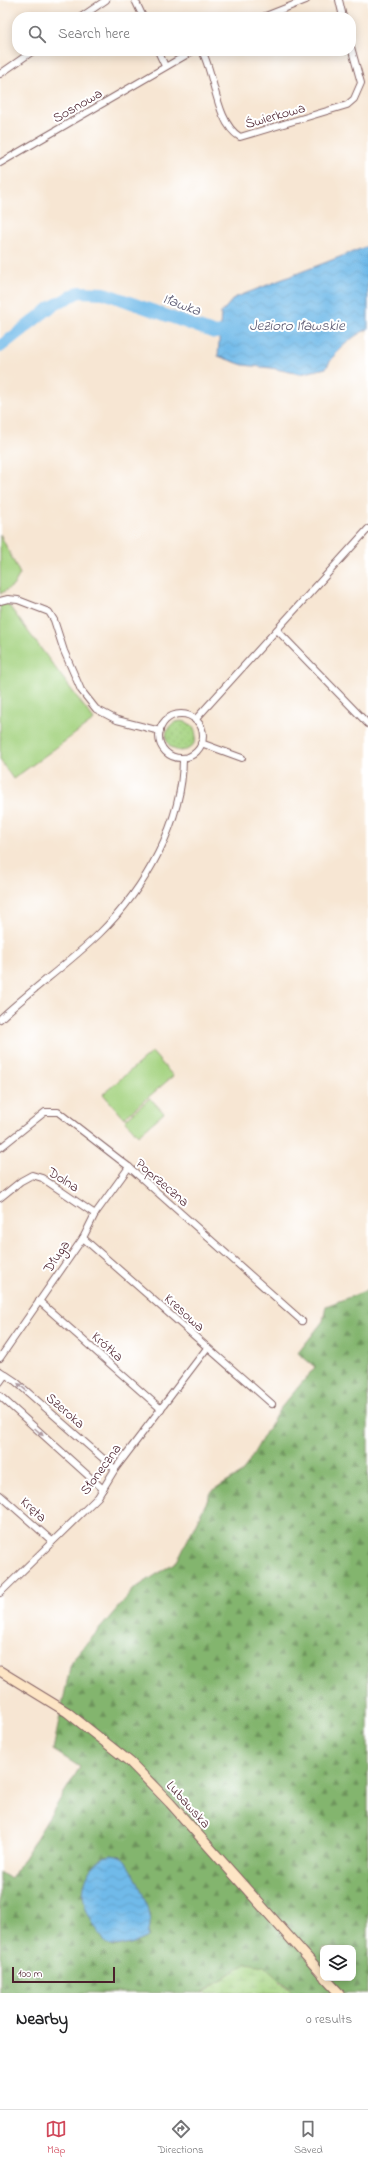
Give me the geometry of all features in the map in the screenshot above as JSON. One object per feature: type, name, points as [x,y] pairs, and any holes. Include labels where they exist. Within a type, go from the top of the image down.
[{"type":"main road","name":"Lubawska","points":[[0,1671],[67,1712],[110,1745],[148,1779],[320,1972]]},
{"type":"main road","name":"Lubawska","points":[[0,1678],[64,1717],[84,1726]]},
{"type":"main road","points":[[328,1981],[339,1993]]},
{"type":"street","points":[[88,12],[106,0]]},
{"type":"street","points":[[135,0],[141,12]]},
{"type":"street","points":[[276,12],[306,0]]},
{"type":"street","points":[[339,0],[342,12]]},
{"type":"street","points":[[0,74],[26,56]]},
{"type":"street","points":[[160,56],[165,66]]},
{"type":"street","name":"Sosnowa","points":[[0,163],[184,56]]},
{"type":"street","name":"Świerkowa","points":[[204,56],[225,119],[234,133],[240,137],[347,105],[354,99],[361,83],[354,56]]},
{"type":"street","points":[[195,720],[368,529]]},
{"type":"street","points":[[0,601],[8,599],[18,600],[49,612],[54,620],[64,651],[81,690],[96,709],[117,720],[160,731]]},
{"type":"street","points":[[277,630],[368,724]]},
{"type":"street","points":[[182,714],[195,720],[200,725],[203,735],[201,743],[194,753],[183,758],[174,757],[165,751],[160,742],[160,731],[164,722],[172,716],[182,714]]},
{"type":"street","points":[[201,743],[242,758]]},
{"type":"street","points":[[0,1019],[96,937],[120,911],[136,889],[160,850],[174,813],[180,793],[183,758]]},
{"type":"street","name":"Poprzeczna","points":[[0,1148],[45,1112],[58,1112],[129,1167],[302,1322]]},
{"type":"street","name":"Długa","points":[[0,1358],[83,1238],[96,1214],[129,1167]]},
{"type":"street","name":"Dolna","points":[[0,1198],[21,1181],[32,1175],[42,1178],[96,1214]]},
{"type":"street","name":"Kresowa","points":[[83,1238],[272,1404]]},
{"type":"street","name":"Krótka","points":[[39,1301],[160,1409]]},
{"type":"street","name":"Słoneczna","points":[[0,1592],[98,1497],[115,1469],[207,1348]]},
{"type":"street","points":[[0,1382],[3,1373]]},
{"type":"street","name":"Szeroka","points":[[3,1373],[15,1381],[115,1469]]},
{"type":"street","points":[[0,1396],[103,1489]]},
{"type":"street","name":"Kręta","points":[[0,1495],[52,1541]]},
{"type":"green space","points":[[0,534],[20,574],[13,586],[0,594]]},
{"type":"green space","points":[[7,603],[94,720],[13,779],[0,760],[0,605]]},
{"type":"green space","points":[[181,721],[192,725],[196,736],[192,747],[181,751],[170,747],[166,736],[170,725]]},
{"type":"green space","points":[[152,1052],[173,1076],[124,1118],[103,1094]]},
{"type":"green space","points":[[150,1098],[164,1113],[138,1135],[125,1120]]},
{"type":"green space","points":[[368,1290],[368,1993],[293,1993],[281,1980],[246,1963],[202,1993],[0,1993],[0,1872],[11,1879],[80,1767],[53,1750],[71,1662],[134,1589],[177,1561],[212,1491],[242,1473],[279,1410],[315,1367],[298,1353],[323,1321],[326,1306]],"holes":[[[119,1855],[125,1860],[130,1869],[150,1925],[147,1937],[138,1942],[117,1946],[106,1944],[86,1909]]]},
{"type":"green space","points":[[246,1963],[264,1966],[293,1993],[202,1993]]},
{"type":"water","name":"Jezioro Iławskie","points":[[368,246],[368,329],[355,336],[344,345],[326,368],[300,374],[271,368],[243,365],[218,356],[221,313],[234,298]]},
{"type":"water","points":[[111,1854],[117,1855],[125,1860],[138,1882],[148,1909],[150,1926],[148,1937],[127,1945],[117,1946],[106,1944],[90,1918],[84,1900],[83,1892],[87,1876],[91,1869],[103,1858]]},
{"type":"waterway","name":"Iławka","points":[[0,347],[51,307],[79,292],[104,293],[215,333],[236,330]]}]
